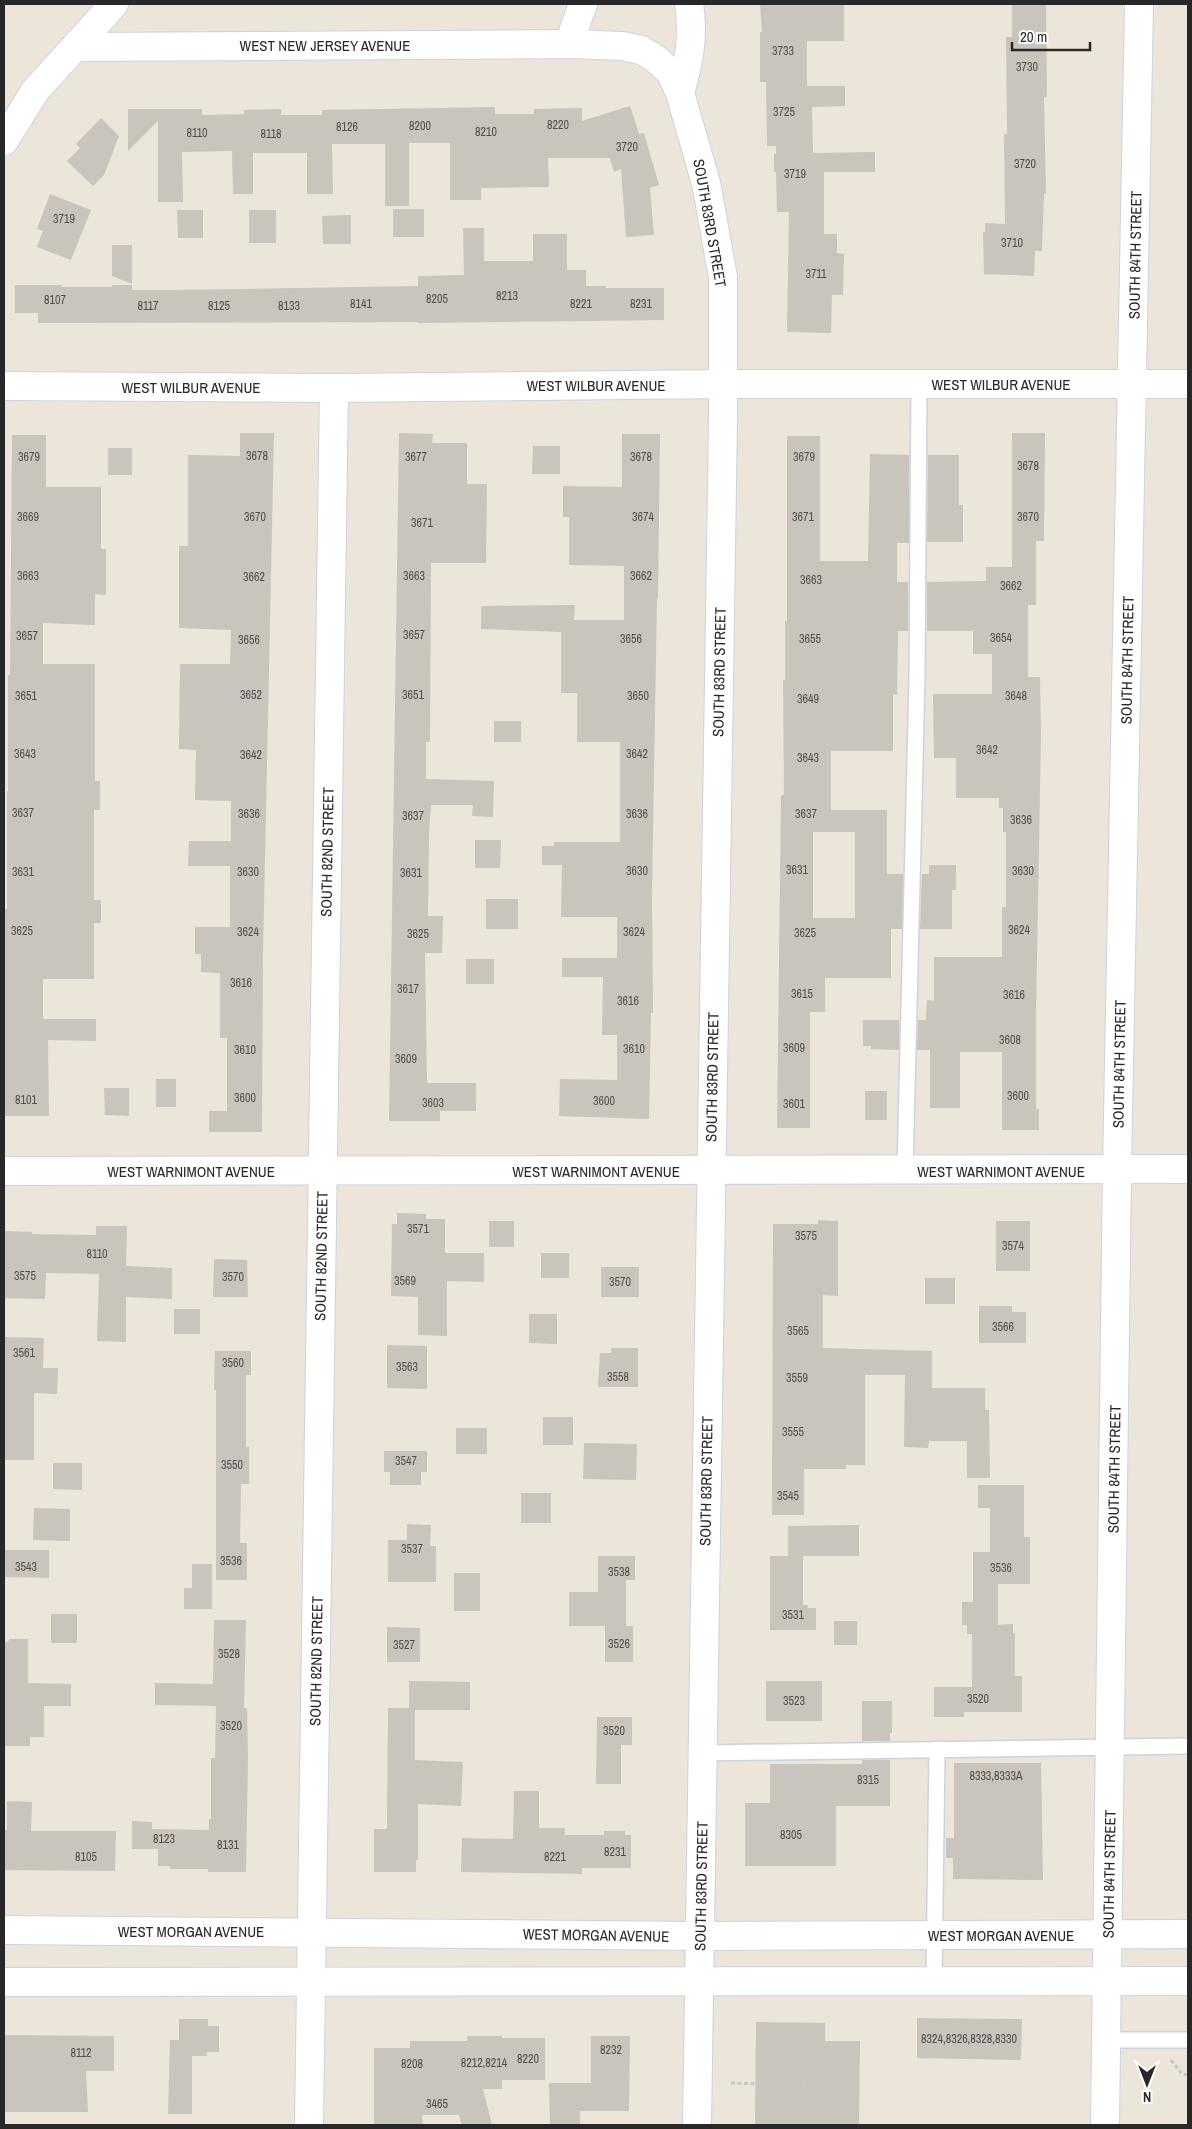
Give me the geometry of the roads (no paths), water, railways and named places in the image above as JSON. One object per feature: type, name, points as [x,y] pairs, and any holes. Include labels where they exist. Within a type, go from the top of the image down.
[{"type":"street","points":[[4,141],[35,91],[114,4]]},
{"type":"street","points":[[573,44],[573,32],[583,4]]},
{"type":"street","points":[[680,94],[689,63],[691,17],[689,4]]},
{"type":"street","name":"SOUTH 84TH STREET","points":[[1105,2125],[1117,1170],[1133,385],[1138,4]]},
{"type":"street","name":"WEST NEW JERSEY AVENUE","points":[[76,47],[573,44],[622,46],[641,50]]},
{"type":"street","name":"SOUTH 83RD STREET","points":[[641,50],[656,59],[671,73],[680,94],[706,183],[723,277],[723,384],[697,2125]]},
{"type":"street","name":"WEST WILBUR AVENUE","points":[[4,386],[334,388],[723,384],[1188,384]]},
{"type":"street","name":"SOUTH 82ND STREET","points":[[309,2125],[334,388]]},
{"type":"street","name":"WEST WARNIMONT AVENUE","points":[[4,1171],[322,1172],[1188,1169]]},
{"type":"street","name":"WEST MORGAN AVENUE","points":[[4,1930],[700,1936],[1108,1936],[1188,1934]]},
{"type":"street","points":[[4,1982],[1188,1981]]},
{"type":"lane","points":[[905,1171],[917,678],[919,384]]},
{"type":"lane","points":[[702,1753],[1188,1746]]},
{"type":"lane","points":[[934,1982],[937,1749]]},
{"type":"lane","points":[[1106,2040],[1188,2040]]}]
